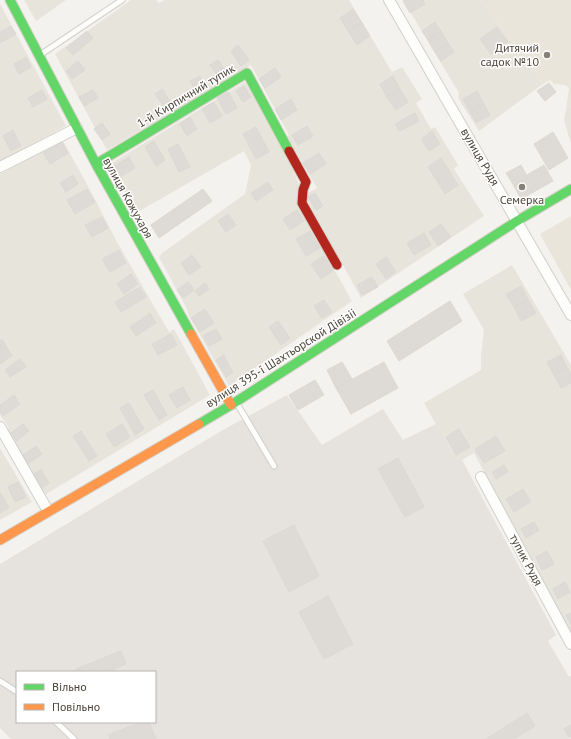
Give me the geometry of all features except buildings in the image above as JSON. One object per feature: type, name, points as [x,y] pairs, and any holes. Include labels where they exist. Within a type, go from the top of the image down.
[{"type":"street","name":"вулиця Кожухаря","points":[[10,0],[96,164],[233,403]]},
{"type":"street","name":"вулиця Рудя","points":[[388,0],[571,315]]},
{"type":"street","name":"1-й Кирпичний тупик","points":[[96,164],[247,73],[306,182],[303,190],[302,203],[337,265]]},
{"type":"street","points":[[0,167],[77,128]]},
{"type":"street","name":"вулиця 395-ї Шахтьорской Дівізіі","points":[[0,540],[233,403],[517,221],[571,189]]},
{"type":"street","points":[[0,427],[48,511]]},
{"type":"street","name":"тупик Рудя","points":[[481,477],[571,644]]},
{"type":"lane","points":[[39,56],[122,0]]},
{"type":"lane","points":[[233,403],[274,466]]},
{"type":"lane","points":[[0,681],[16,691]]},
{"type":"lane","points":[[57,723],[74,739]]},
{"type":"shaded area","points":[[24,0],[66,0],[36,21]]},
{"type":"shaded area","points":[[131,0],[156,0],[159,3],[165,0],[349,0],[392,72],[402,67],[422,99],[416,103],[431,129],[435,127],[458,165],[454,169],[484,216],[361,298],[306,198],[308,193],[317,188],[287,137],[289,135],[251,65],[107,150],[55,54]]},
{"type":"shaded area","points":[[403,0],[480,0],[543,84],[479,131],[458,98],[459,93]]},
{"type":"shaded area","name":"Дитячий садок №10","points":[[480,0],[571,0],[571,106],[566,109],[569,88],[565,85],[554,84],[550,80],[543,84]]},
{"type":"shaded area","points":[[0,4],[66,126],[0,161]]},
{"type":"shaded area","points":[[245,82],[284,148],[300,187],[298,206],[352,301],[229,386],[189,316],[187,309],[159,257],[162,253],[245,194],[251,165],[244,151],[136,213],[110,164]]},
{"type":"shaded area","points":[[571,106],[571,144],[564,120],[566,109]]},
{"type":"shaded area","points":[[63,141],[117,242],[169,332],[174,329],[210,395],[43,496],[7,430],[9,428],[0,415],[0,174]]},
{"type":"shaded area","points":[[571,216],[571,290],[540,234]]},
{"type":"shaded area","points":[[512,265],[571,365],[571,635],[474,453],[462,460],[456,460],[424,403],[481,370],[484,330],[463,294]]},
{"type":"shaded area","points":[[287,395],[322,445],[383,409],[403,440],[436,424],[456,460],[462,460],[556,635],[548,641],[569,677],[571,676],[571,739],[11,739],[0,728],[0,564],[221,431]]},
{"type":"shaded area","points":[[0,448],[32,502],[0,520]]},
{"type":"traffic: fast","points":[[10,0],[96,164],[191,334]]},
{"type":"traffic: fast","points":[[96,164],[247,73],[289,151]]},
{"type":"traffic: fast","points":[[199,424],[231,405],[517,221],[571,189]]},
{"type":"traffic: slow","points":[[191,334],[231,405]]},
{"type":"traffic: slow","points":[[0,540],[199,424]]},
{"type":"traffic: jam","points":[[289,151],[306,182],[303,190],[302,203],[337,265]]},
{"type":"place","name":"Дитячий садок №10","points":[[547,55]]},
{"type":"place","name":"Семерка","points":[[522,187]]}]
